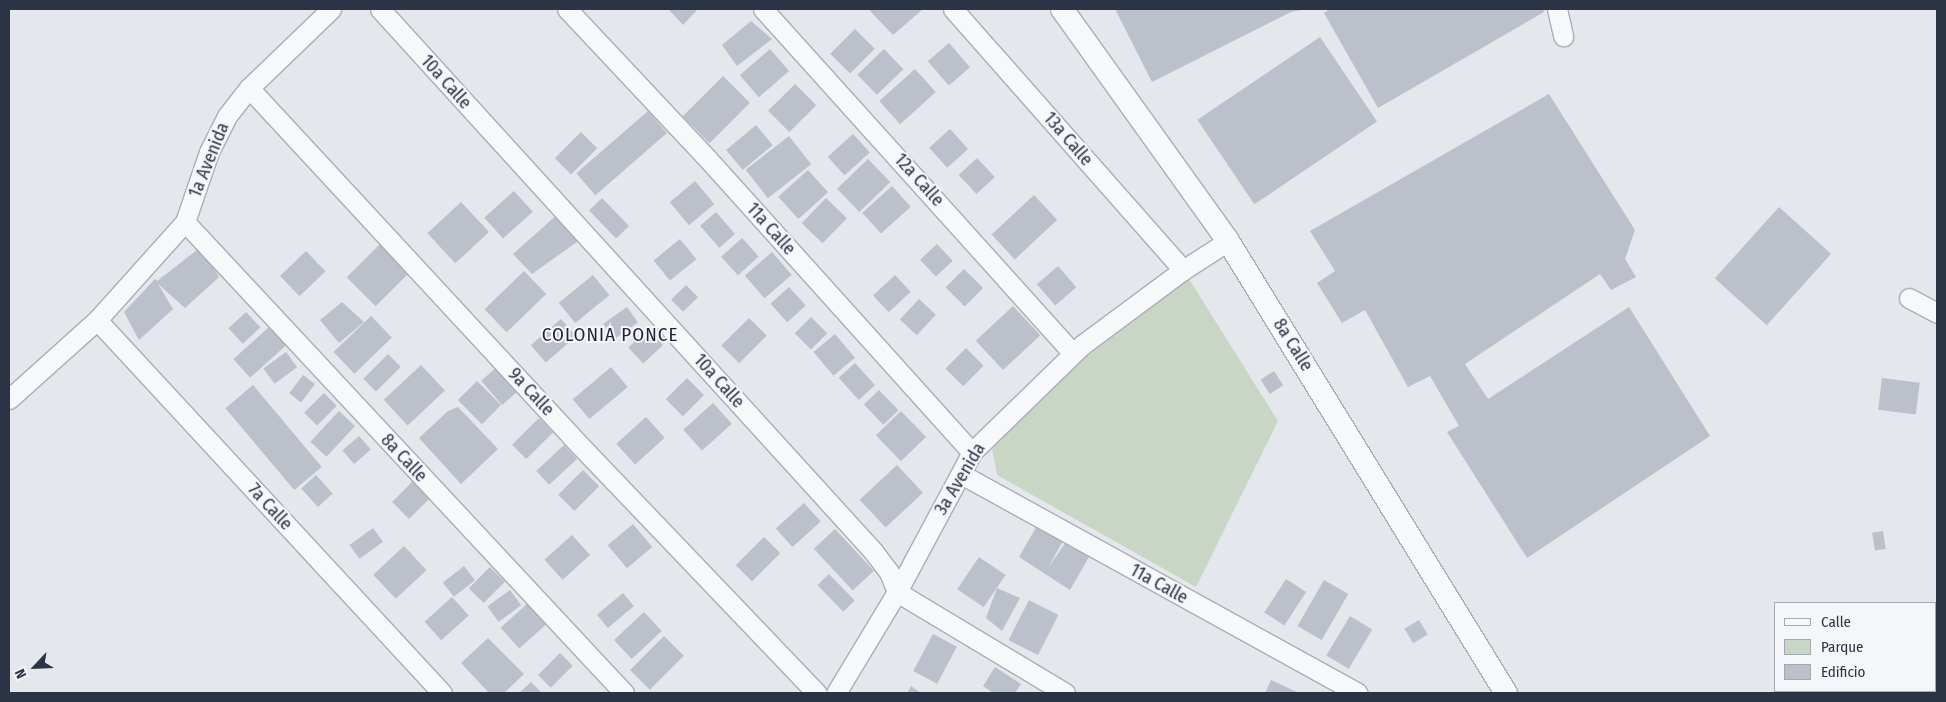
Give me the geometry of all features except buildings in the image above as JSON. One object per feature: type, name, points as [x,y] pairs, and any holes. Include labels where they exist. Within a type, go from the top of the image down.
[{"type":"street","name":"1a Avenida","points":[[9,400],[97,320],[185,222],[216,134],[249,88],[331,9]]},
{"type":"street","name":"10a Calle","points":[[380,9],[873,551],[889,572],[897,592]]},
{"type":"street","name":"11a Calle","points":[[567,9],[706,157],[972,452]]},
{"type":"street","name":"12a Calle","points":[[764,9],[1073,353]]},
{"type":"street","name":"13a Calle","points":[[953,9],[1183,270]]},
{"type":"street","name":"8a Calle","points":[[1062,9],[1228,241],[1506,693]]},
{"type":"street","points":[[1557,9],[1563,36]]},
{"type":"street","name":"9a Calle","points":[[249,88],[571,436],[817,693]]},
{"type":"street","name":"8a Calle","points":[[185,222],[624,693]]},
{"type":"street","name":"3a Avenida","points":[[836,693],[897,592],[972,452],[1073,353],[1183,270],[1228,241]]},
{"type":"street","points":[[1909,298],[1937,313]]},
{"type":"street","name":"7a Calle","points":[[97,320],[442,693]]},
{"type":"street","name":"11a Calle","points":[[961,474],[1352,692]]},
{"type":"street","points":[[897,592],[1065,693]]},
{"type":"green space","points":[[1189,279],[1278,421],[1196,587],[997,475],[991,442],[1079,362]]},
{"type":"district","name":"COLONIA PONCE","points":[[610,335]]}]
